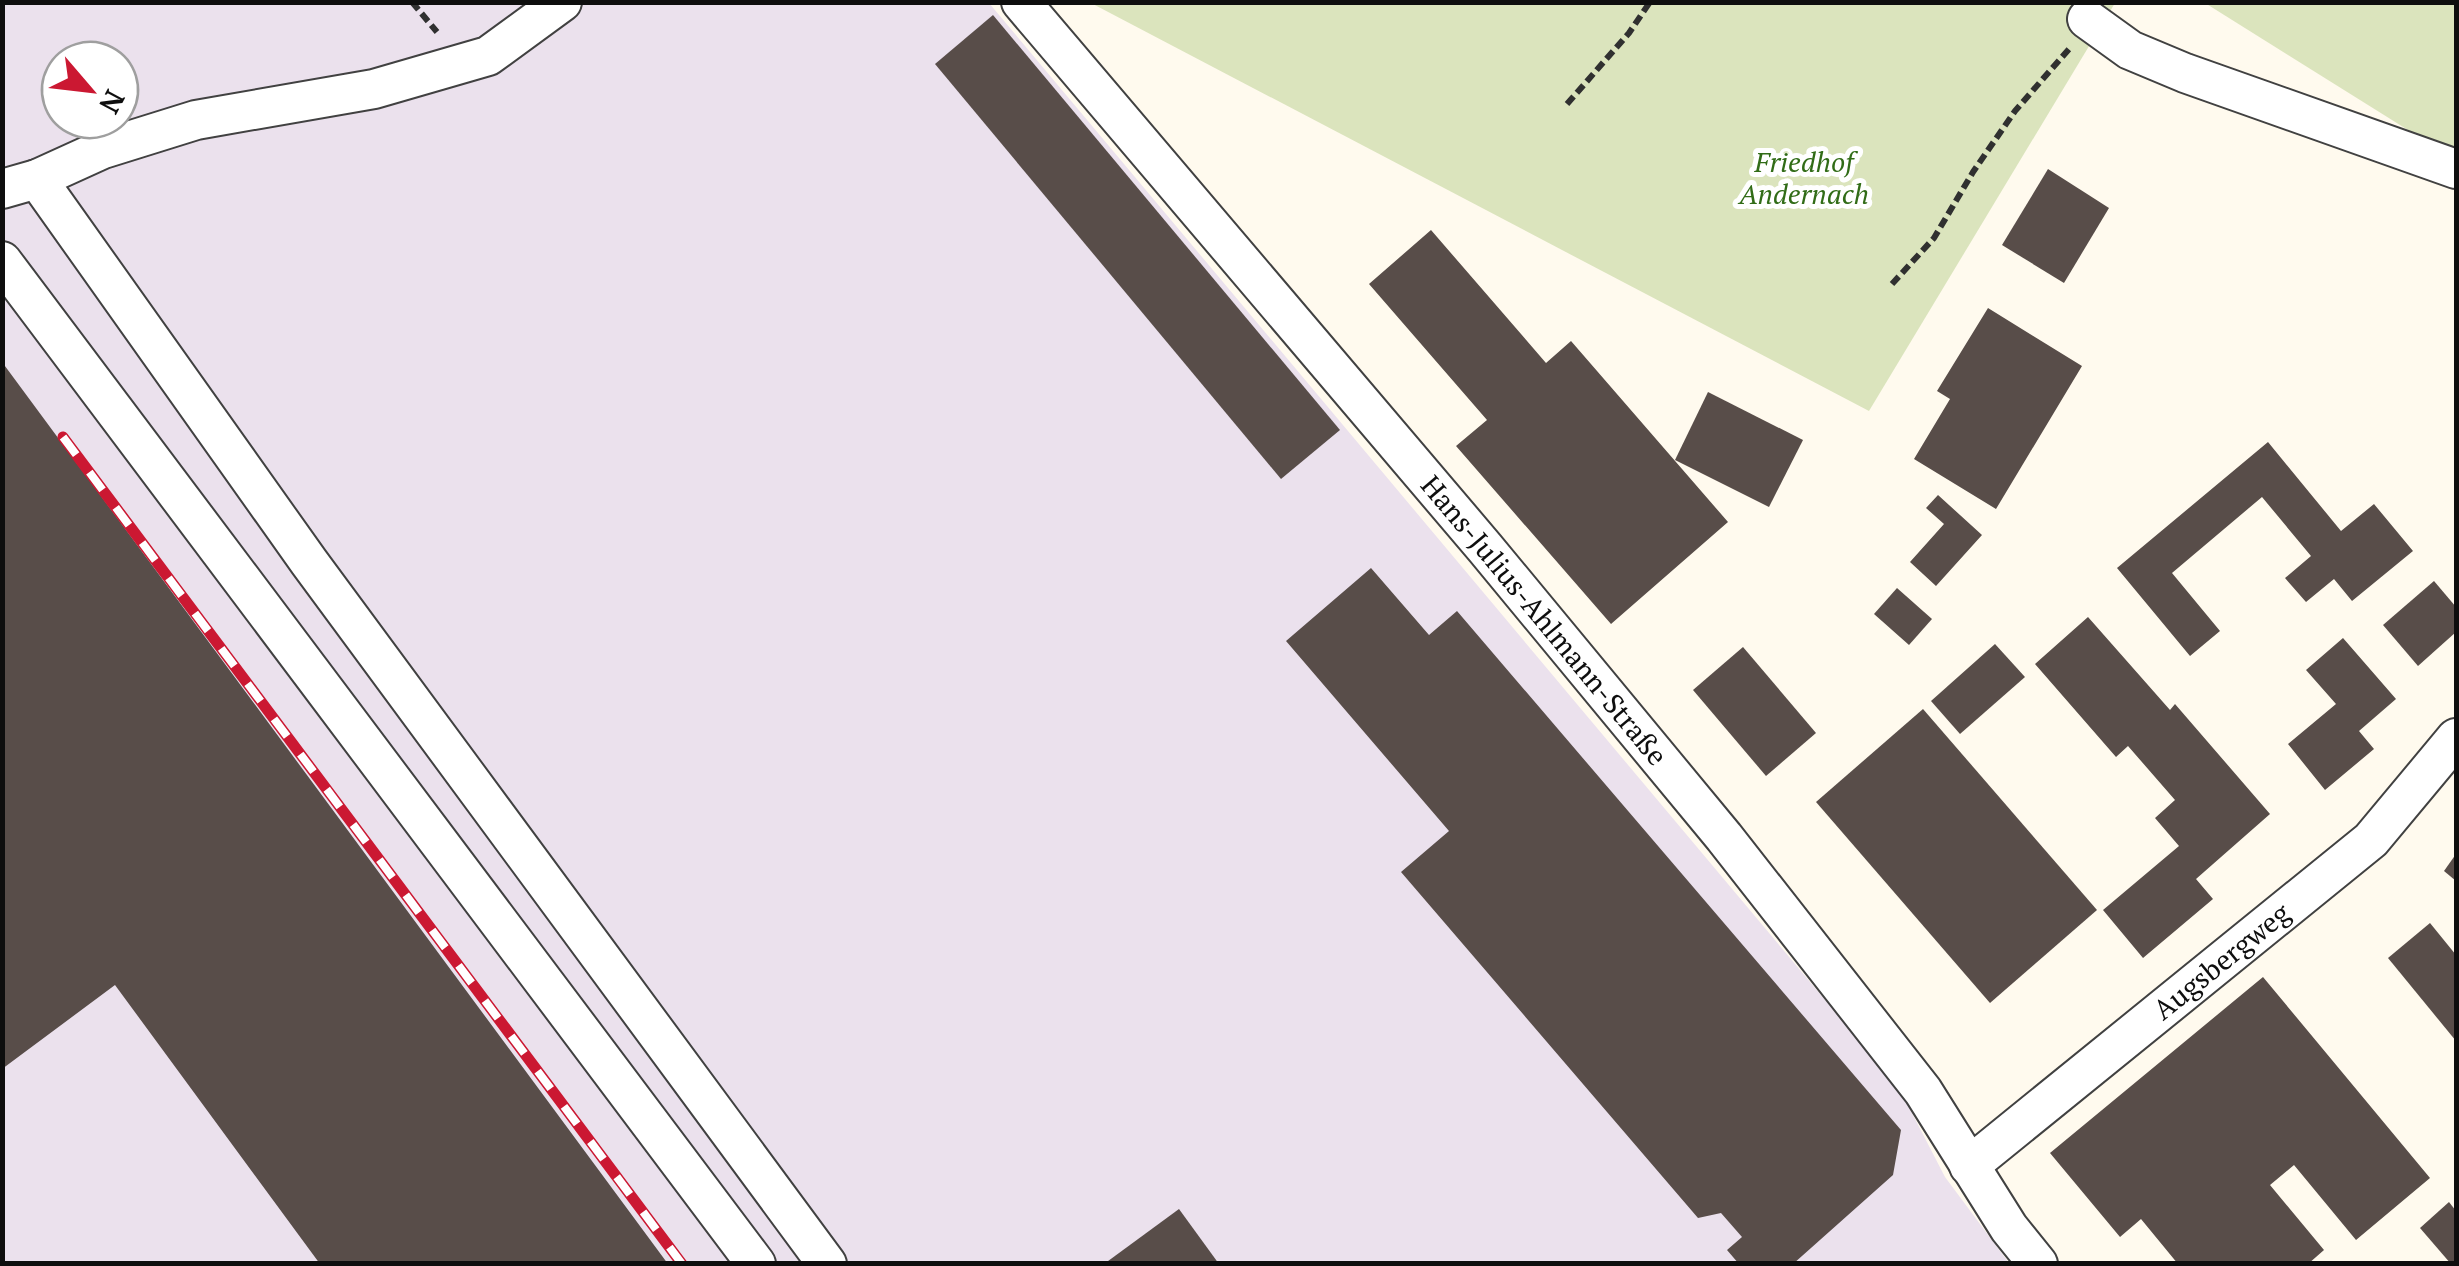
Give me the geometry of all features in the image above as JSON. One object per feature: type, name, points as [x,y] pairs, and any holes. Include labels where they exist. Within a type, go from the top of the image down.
[{"type":"street","points":[[562,2],[488,56],[374,90],[196,120],[103,149],[20,184],[309,562],[828,1264]]},
{"type":"street","name":"Hans-Julius-Ahlmann-Straße","points":[[1021,2],[1485,548],[1724,837],[1923,1091],[2038,1264]]},
{"type":"street","points":[[2086,19],[2130,50],[2185,73],[2456,169]]},
{"type":"street","points":[[2,261],[756,1264]]},
{"type":"street","name":"Augsbergweg","points":[[1970,1166],[2371,840],[2456,738]]},
{"type":"path","points":[[1566,104],[1650,2]]},
{"type":"path","points":[[1892,284],[1934,238],[2004,126],[2068,51],[2086,19]]},
{"type":"shaded area","points":[[2,3],[989,3],[1899,1088],[1945,1177],[2009,1263],[3,1263]]},
{"type":"green space","name":"Friedhof Andernach","points":[[1091,3],[2115,3],[1869,411]]},
{"type":"green space","points":[[2205,3],[2456,3],[2456,160]]},
{"type":"building","points":[[993,15],[1340,430],[1281,479],[935,64]]},
{"type":"building","points":[[2048,169],[2109,208],[2064,283],[2002,245]]},
{"type":"building","points":[[1431,230],[1546,363],[1571,341],[1728,522],[1611,624],[1456,446],[1487,420],[1369,284]]},
{"type":"building","points":[[1988,308],[2082,366],[1996,509],[1914,459],[1950,399],[1937,391]]},
{"type":"building","points":[[2,362],[668,1264],[320,1264],[115,985],[2,1069]]},
{"type":"building","points":[[1708,392],[1803,440],[1769,507],[1675,460]]},
{"type":"building","points":[[2268,442],[2341,531],[2374,504],[2413,551],[2352,601],[2334,579],[2306,602],[2285,578],[2311,556],[2262,497],[2172,573],[2220,631],[2190,656],[2117,568]]},
{"type":"building","points":[[1938,495],[1982,535],[1936,586],[1910,562],[1944,524],[1926,508]]},
{"type":"building","points":[[1371,568],[1429,635],[1457,611],[1901,1130],[1893,1175],[1793,1264],[1739,1264],[1727,1250],[1742,1237],[1721,1213],[1698,1218],[1401,872],[1449,831],[1286,641]]},
{"type":"building","points":[[2434,581],[2456,607],[2456,632],[2418,666],[2383,625]]},
{"type":"building","points":[[1897,588],[1932,619],[1909,645],[1874,614]]},
{"type":"building","points":[[2088,617],[2170,710],[2175,704],[2270,814],[2196,879],[2213,899],[2143,958],[2103,910],[2179,846],[2155,818],[2175,800],[2128,746],[2116,757],[2035,664]]},
{"type":"building","points":[[2343,638],[2396,699],[2359,731],[2374,749],[2325,790],[2288,744],[2336,704],[2306,670]]},
{"type":"building","points":[[1995,644],[2025,677],[1960,734],[1931,701]]},
{"type":"building","points":[[1743,647],[1816,733],[1766,776],[1693,690]]},
{"type":"building","points":[[1923,709],[2097,910],[1990,1003],[1816,802]]},
{"type":"building","points":[[2456,854],[2456,881],[2444,871]]},
{"type":"building","points":[[2430,923],[2456,955],[2456,1041],[2388,958]]},
{"type":"building","points":[[2263,977],[2430,1178],[2356,1240],[2294,1165],[2270,1185],[2324,1250],[2308,1264],[2178,1264],[2141,1219],[2120,1237],[2050,1153]]},
{"type":"building","points":[[2449,1202],[2456,1211],[2456,1264],[2451,1264],[2420,1228]]},
{"type":"building","points":[[1179,1209],[1219,1264],[1104,1264]]},
{"type":"railway","points":[[63,437],[682,1264]]}]
